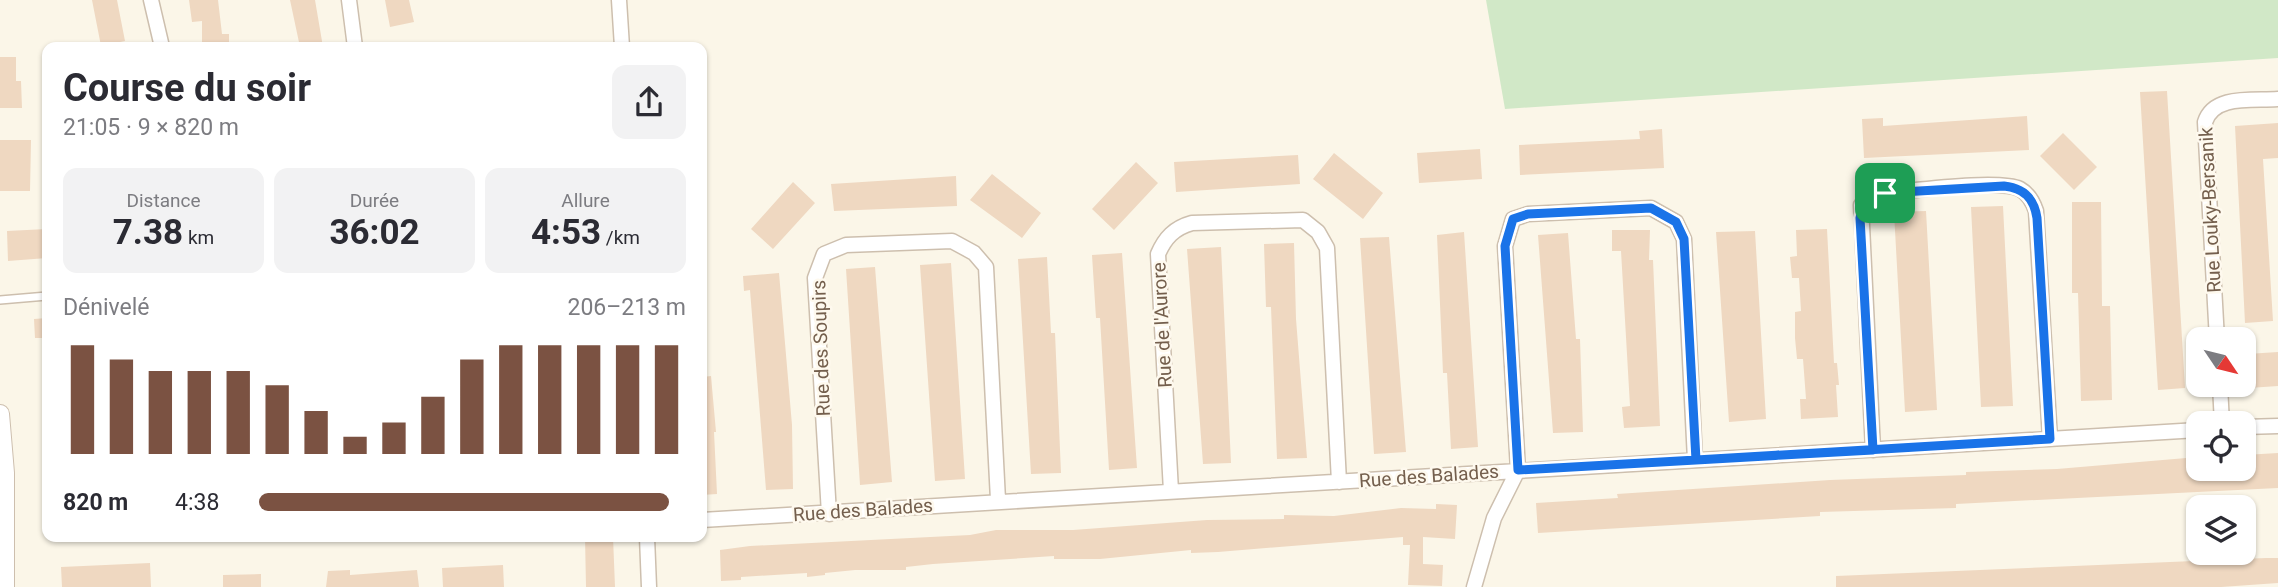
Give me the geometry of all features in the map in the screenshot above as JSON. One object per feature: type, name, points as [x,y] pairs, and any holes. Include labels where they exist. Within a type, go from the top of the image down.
[{"type":"street","points":[[151,0],[161,42]]},
{"type":"street","points":[[349,0],[354,42]]},
{"type":"street","points":[[619,0],[622,42]]},
{"type":"street","name":"Rue Louky-Bersanik","points":[[2216,327],[2205,122],[2214,107],[2224,103],[2278,99]]},
{"type":"street","points":[[1873,450],[1861,205],[1869,197],[1885,193],[1996,186],[2021,189],[2030,198],[2036,211],[2050,439]]},
{"type":"street","points":[[1474,587],[1494,517],[1518,470],[1505,246],[1513,219],[1528,214],[1651,208],[1676,222],[1684,239],[1696,460]]},
{"type":"street","name":"Rue de l'Aurore","points":[[1171,491],[1158,254],[1164,240],[1180,226],[1192,223],[1303,220],[1318,232],[1327,248],[1339,482]]},
{"type":"street","name":"Rue des Soupirs","points":[[829,514],[816,278],[824,254],[846,245],[952,241],[974,253],[986,267],[998,500]]},
{"type":"street","points":[[0,414],[5,472],[5,587]]},
{"type":"street","points":[[2256,427],[2278,426]]},
{"type":"street","name":"Rue des Balades","points":[[707,520],[829,514],[998,500],[2186,431]]},
{"type":"street","points":[[647,542],[649,587]]},
{"type":"lane","points":[[0,300],[42,296]]},
{"type":"green space","points":[[1486,0],[2278,0],[2278,58],[1505,109]]},
{"type":"building","points":[[92,0],[117,0],[125,41],[100,42]]},
{"type":"building","points":[[189,0],[218,0],[222,34],[229,34],[229,42],[202,42],[202,21],[192,22]]},
{"type":"building","points":[[290,0],[315,0],[322,42],[299,42]]},
{"type":"building","points":[[385,0],[409,0],[414,22],[390,27]]},
{"type":"building","points":[[0,57],[16,57],[16,81],[21,81],[22,108],[0,108]]},
{"type":"building","points":[[2167,91],[2185,388],[2158,390],[2140,92]]},
{"type":"building","points":[[2027,116],[2029,150],[1864,158],[1862,119],[1883,118],[1883,126]]},
{"type":"building","points":[[2278,123],[2278,158],[2263,159],[2273,321],[2245,323],[2235,126]]},
{"type":"building","points":[[1662,129],[1664,168],[1520,175],[1519,145],[1640,139],[1639,131]]},
{"type":"building","points":[[2063,133],[2097,167],[2074,190],[2040,156]]},
{"type":"building","points":[[0,140],[31,140],[30,191],[0,191]]},
{"type":"building","points":[[1480,149],[1482,179],[1419,183],[1417,153]]},
{"type":"building","points":[[1334,153],[1383,193],[1363,219],[1313,179]]},
{"type":"building","points":[[1298,155],[1300,184],[1176,192],[1174,162]]},
{"type":"building","points":[[1136,162],[1158,183],[1114,230],[1092,209]]},
{"type":"building","points":[[992,174],[1041,213],[1022,238],[970,200]]},
{"type":"building","points":[[956,176],[957,206],[834,211],[831,184]]},
{"type":"building","points":[[793,182],[815,203],[773,249],[751,229]]},
{"type":"building","points":[[2072,202],[2101,202],[2102,306],[2110,306],[2112,400],[2081,401],[2078,293],[2072,293]]},
{"type":"building","points":[[2003,206],[2013,406],[1981,407],[1971,207]]},
{"type":"building","points":[[1926,211],[1937,410],[1905,412],[1894,212]]},
{"type":"building","points":[[42,229],[42,258],[8,261],[7,231]]},
{"type":"building","points":[[1827,229],[1834,363],[1837,363],[1839,385],[1836,385],[1838,417],[1801,419],[1800,399],[1806,399],[1803,359],[1797,359],[1795,338],[1795,312],[1801,311],[1799,278],[1792,278],[1790,257],[1797,256],[1796,230]]},
{"type":"building","points":[[1612,230],[1650,230],[1649,260],[1653,260],[1660,426],[1624,428],[1622,407],[1630,406],[1621,251],[1612,251]]},
{"type":"building","points":[[1755,231],[1766,419],[1729,422],[1716,232]]},
{"type":"building","points":[[1464,232],[1478,447],[1451,449],[1447,373],[1443,373],[1437,235]]},
{"type":"building","points":[[1568,233],[1576,339],[1580,339],[1583,432],[1553,433],[1538,235]]},
{"type":"building","points":[[1389,237],[1406,452],[1374,454],[1360,238]]},
{"type":"building","points":[[1294,243],[1296,319],[1307,458],[1277,459],[1271,307],[1266,307],[1264,244]]},
{"type":"building","points":[[1221,247],[1231,463],[1203,464],[1187,249]]},
{"type":"building","points":[[1122,253],[1137,468],[1109,470],[1100,318],[1096,318],[1092,255]]},
{"type":"building","points":[[1047,257],[1051,333],[1055,333],[1061,473],[1031,474],[1018,259]]},
{"type":"building","points":[[951,263],[965,479],[935,481],[920,265]]},
{"type":"building","points":[[875,267],[892,482],[860,485],[846,269]]},
{"type":"building","points":[[779,273],[792,425],[793,489],[766,490],[750,290],[744,291],[743,276]]},
{"type":"building","points":[[42,318],[42,338],[35,338],[34,319]]},
{"type":"building","points":[[2278,352],[2278,386],[2256,388],[2256,353]]},
{"type":"building","points":[[707,376],[711,376],[716,432],[717,494],[707,495]]},
{"type":"building","points":[[2278,453],[2278,488],[1956,504],[1956,508],[1820,512],[1820,516],[1538,533],[1536,503],[1618,498],[1617,494],[1830,480],[1966,475],[1966,472],[2057,469],[2186,458],[2186,481],[2256,481],[2256,454]]},
{"type":"building","points":[[1436,504],[1457,505],[1455,539],[1423,537],[1423,564],[1443,565],[1442,586],[1408,585],[1410,545],[1403,545],[1403,537],[1218,552],[1191,553],[1191,550],[1100,559],[1054,559],[1054,556],[933,564],[906,567],[906,570],[855,570],[807,577],[807,573],[741,577],[741,580],[721,581],[720,550],[750,546],[970,535],[996,530],[1073,530],[1207,520],[1284,519],[1284,515],[1334,516],[1401,508],[1436,509]]},
{"type":"building","points":[[585,542],[613,542],[615,587],[586,587]]},
{"type":"building","points":[[2278,558],[2278,583],[2221,587],[1836,587],[1836,576],[2186,562],[2186,565],[2256,565],[2256,559]]},
{"type":"building","points":[[150,563],[151,587],[62,587],[61,567]]},
{"type":"building","points":[[503,565],[504,587],[443,587],[442,568]]},
{"type":"building","points":[[350,570],[350,575],[417,570],[419,587],[326,587],[328,571]]},
{"type":"building","points":[[261,574],[261,587],[223,587],[223,575]]},
{"type":"route","points":[[1885,193],[1864,201],[1860,218],[1873,450],[1696,460],[1518,470],[1505,246],[1513,219],[1528,214],[1651,208],[1676,222],[1684,239],[1696,460],[1784,455],[1873,450],[2050,439],[2037,218],[2030,198],[2021,189],[2004,186],[1885,193]]}]
